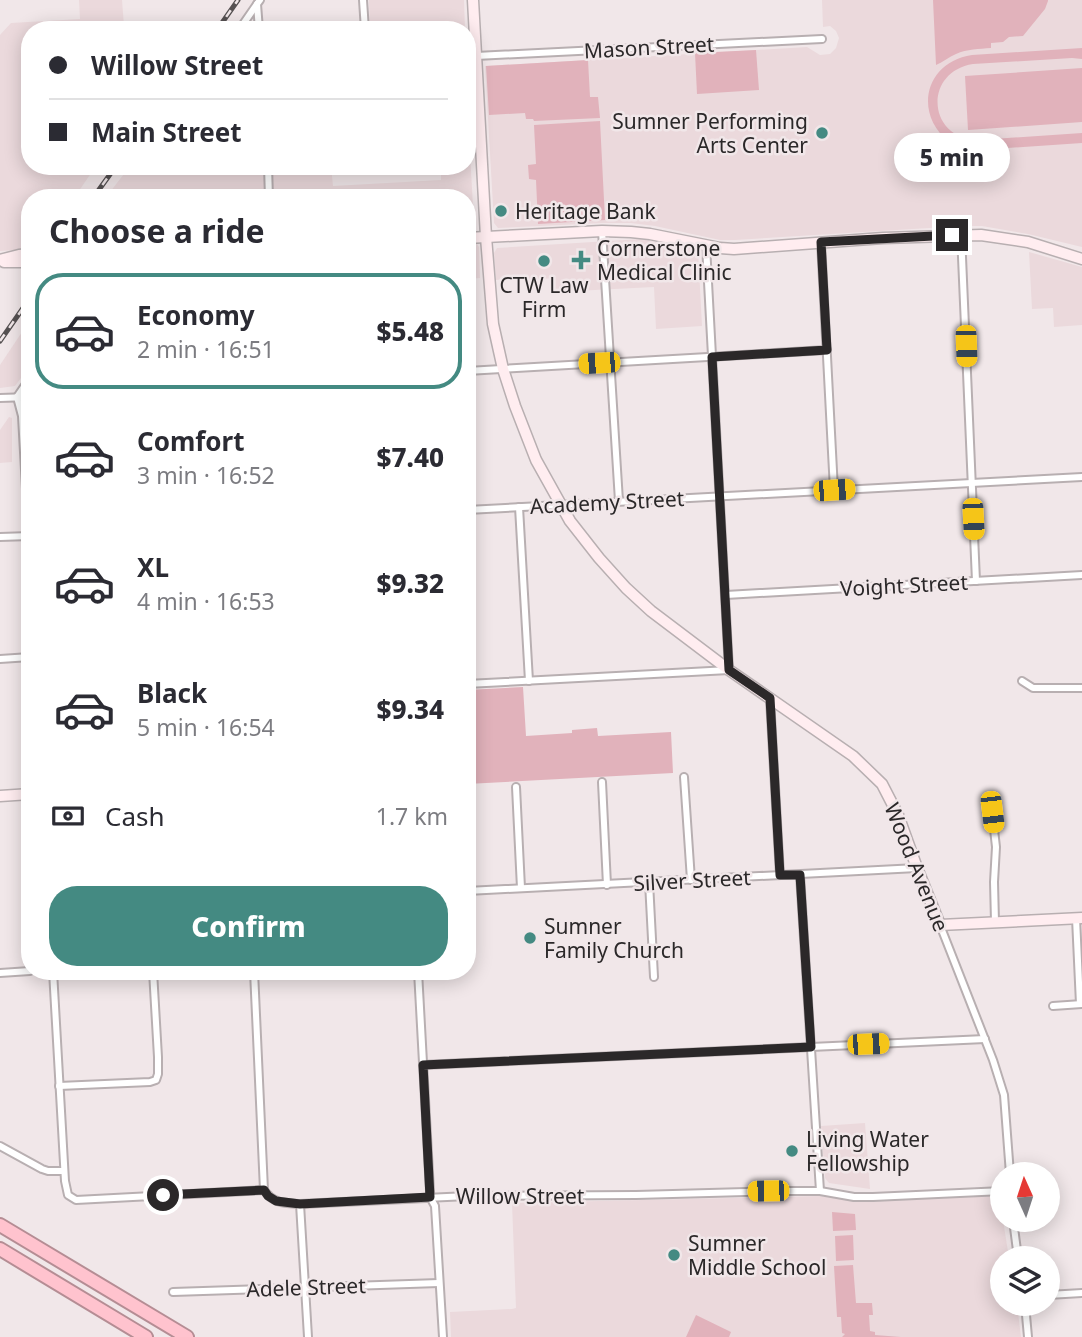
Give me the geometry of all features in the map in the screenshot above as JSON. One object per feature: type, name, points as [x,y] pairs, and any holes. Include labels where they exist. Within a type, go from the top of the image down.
[{"type":"highway","points":[[0,1225],[187,1337]]},
{"type":"highway","points":[[0,1249],[146,1337]]},
{"type":"street","points":[[363,0],[364,21]]},
{"type":"street","name":"Wood Avenue","points":[[473,0],[474,21]]},
{"type":"street","points":[[245,21],[259,2]]},
{"type":"street","points":[[259,2],[259,21]]},
{"type":"street","name":"Mason Street","points":[[476,56],[822,39]]},
{"type":"street","name":"Wood Avenue","points":[[476,56],[493,324],[515,407],[536,460],[583,539],[626,588],[651,611],[729,670],[853,756],[882,783],[898,815],[993,1060],[1004,1095],[1009,1162]]},
{"type":"street","points":[[476,126],[480,126]]},
{"type":"street","points":[[602,231],[619,501]]},
{"type":"street","points":[[476,238],[602,231],[650,234],[734,248],[961,234],[1028,242],[1082,259]]},
{"type":"street","points":[[961,234],[976,581]]},
{"type":"street","points":[[821,242],[834,490]]},
{"type":"street","points":[[476,684],[729,670],[706,245]]},
{"type":"street","points":[[0,261],[21,255]]},
{"type":"street","points":[[0,261],[21,262]]},
{"type":"street","points":[[476,370],[827,350]]},
{"type":"street","points":[[21,391],[17,397],[21,412]]},
{"type":"street","points":[[0,398],[21,397]]},
{"type":"street","name":"Academy Street","points":[[476,509],[1082,477]]},
{"type":"street","points":[[519,507],[529,681]]},
{"type":"street","points":[[0,537],[21,536]]},
{"type":"street","name":"Voight Street","points":[[726,595],[1082,575]]},
{"type":"street","points":[[0,659],[21,658]]},
{"type":"street","points":[[1022,681],[1033,688],[1082,688]]},
{"type":"street","points":[[770,698],[780,875]]},
{"type":"street","points":[[684,777],[691,880]]},
{"type":"street","points":[[602,782],[607,885]]},
{"type":"street","points":[[516,787],[521,888]]},
{"type":"street","points":[[0,796],[21,795]]},
{"type":"street","points":[[992,812],[996,847],[995,922]]},
{"type":"street","name":"Silver Street","points":[[476,890],[917,868]]},
{"type":"street","points":[[800,875],[820,1191]]},
{"type":"street","points":[[649,883],[654,977]]},
{"type":"street","points":[[940,925],[1079,918],[1081,1004],[1053,1006]]},
{"type":"street","points":[[0,973],[21,972]]},
{"type":"street","points":[[0,1146],[39,1168],[64,1171],[54,980]]},
{"type":"street","points":[[60,1086],[156,1080],[158,1057],[154,980]]},
{"type":"street","points":[[254,980],[264,1190]]},
{"type":"street","points":[[418,980],[430,1197],[435,1205],[443,1337]]},
{"type":"street","points":[[423,1065],[985,1040]]},
{"type":"street","name":"Willow Street","points":[[64,1171],[67,1192],[77,1200],[264,1190],[276,1201],[300,1204],[468,1196],[820,1191],[873,1198],[990,1192]]},
{"type":"street","points":[[300,1204],[308,1337]]},
{"type":"street","name":"Adele Street","points":[[173,1292],[439,1283]]},
{"type":"street","points":[[1060,1294],[1082,1293]]},
{"type":"street","points":[[1026,1316],[1028,1337]]},
{"type":"shaded area","points":[[79,0],[122,0],[124,21],[46,21],[80,19]]},
{"type":"shaded area","points":[[369,0],[464,0],[465,21],[370,21]]},
{"type":"shaded area","points":[[822,0],[1082,0],[1082,247],[982,226],[720,240],[631,223],[498,228],[494,223],[485,66],[807,47],[820,55],[830,54],[836,48],[839,38],[830,26],[823,27]]},
{"type":"shaded area","points":[[933,0],[1048,1],[1045,9],[1023,36],[991,43],[991,48],[960,52],[936,65]]},
{"type":"shaded area","points":[[21,22],[21,175],[90,175],[80,189],[21,189],[21,250],[0,251],[0,35],[11,23]]},
{"type":"shaded area","points":[[1082,48],[1082,59],[973,64],[957,70],[946,79],[939,91],[938,105],[941,118],[949,129],[961,137],[978,140],[1082,133],[1082,143],[950,152],[949,142],[938,130],[928,104],[929,90],[944,67],[972,55]]},
{"type":"shaded area","points":[[756,50],[759,90],[697,94],[695,53]]},
{"type":"shaded area","points":[[588,60],[590,97],[598,97],[600,118],[534,121],[526,119],[525,113],[489,115],[486,66]]},
{"type":"shaded area","points":[[1082,68],[1082,122],[968,130],[965,76]]},
{"type":"shaded area","points":[[600,121],[605,220],[538,224],[536,180],[529,179],[528,165],[536,164],[534,125]]},
{"type":"shaded area","points":[[123,175],[332,175],[333,186],[441,180],[441,175],[471,175],[472,189],[112,189]]},
{"type":"shaded area","points":[[641,239],[698,250],[702,326],[656,329],[654,287],[555,292],[554,278],[496,280],[494,253],[497,248]]},
{"type":"shaded area","points":[[476,244],[479,247],[480,278],[476,278]]},
{"type":"shaded area","points":[[1029,252],[1082,267],[1082,325],[1054,327],[1053,308],[1032,309]]},
{"type":"shaded area","points":[[21,334],[21,378],[15,386],[0,388],[0,365]]},
{"type":"shaded area","points":[[9,417],[12,418],[12,462],[0,463],[0,430]]},
{"type":"shaded area","points":[[523,687],[526,736],[572,733],[572,730],[597,728],[598,736],[671,732],[673,773],[476,784],[476,690]]},
{"type":"shaded area","points":[[865,1123],[870,1189],[829,1183],[825,1178],[821,1126]]},
{"type":"shaded area","name":"Sumner Middle School","points":[[819,1196],[875,1201],[990,1196],[990,1232],[1005,1232],[1007,1246],[990,1246],[990,1316],[1018,1316],[1021,1337],[451,1337],[450,1312],[516,1308],[512,1203]]},
{"type":"shaded area","points":[[832,1212],[855,1214],[856,1230],[833,1231]]},
{"type":"shaded area","points":[[853,1235],[854,1260],[836,1261],[835,1236]]},
{"type":"shaded area","points":[[853,1265],[856,1303],[872,1303],[873,1315],[869,1315],[870,1331],[875,1332],[875,1335],[901,1337],[842,1337],[845,1334],[842,1333],[841,1317],[837,1317],[834,1266]]},
{"type":"shaded area","points":[[696,1315],[731,1332],[729,1337],[686,1337]]},
{"type":"railway","points":[[223,21],[238,0]]},
{"type":"railway","points":[[99,189],[110,175]]},
{"type":"railway","points":[[0,341],[21,311]]},
{"type":"place","name":"Sumner Performing Arts Center","points":[[822,133]]},
{"type":"place","name":"Heritage Bank","points":[[501,211]]},
{"type":"place","name":"Cornerstone Medical Clinic","points":[[581,260]]},
{"type":"place","name":"CTW Law Firm","points":[[544,261]]},
{"type":"place","name":"Sumner Family Church","points":[[530,938]]},
{"type":"place","name":"Living Water Fellowship","points":[[792,1151]]},
{"type":"place","name":"Sumner Middle School","points":[[674,1255]]},
{"type":"route","points":[[163,1195],[264,1190],[276,1201],[300,1204],[430,1197],[423,1065],[811,1047],[800,875],[780,875],[770,698],[729,670],[712,357],[827,350],[821,242],[952,235]]}]
